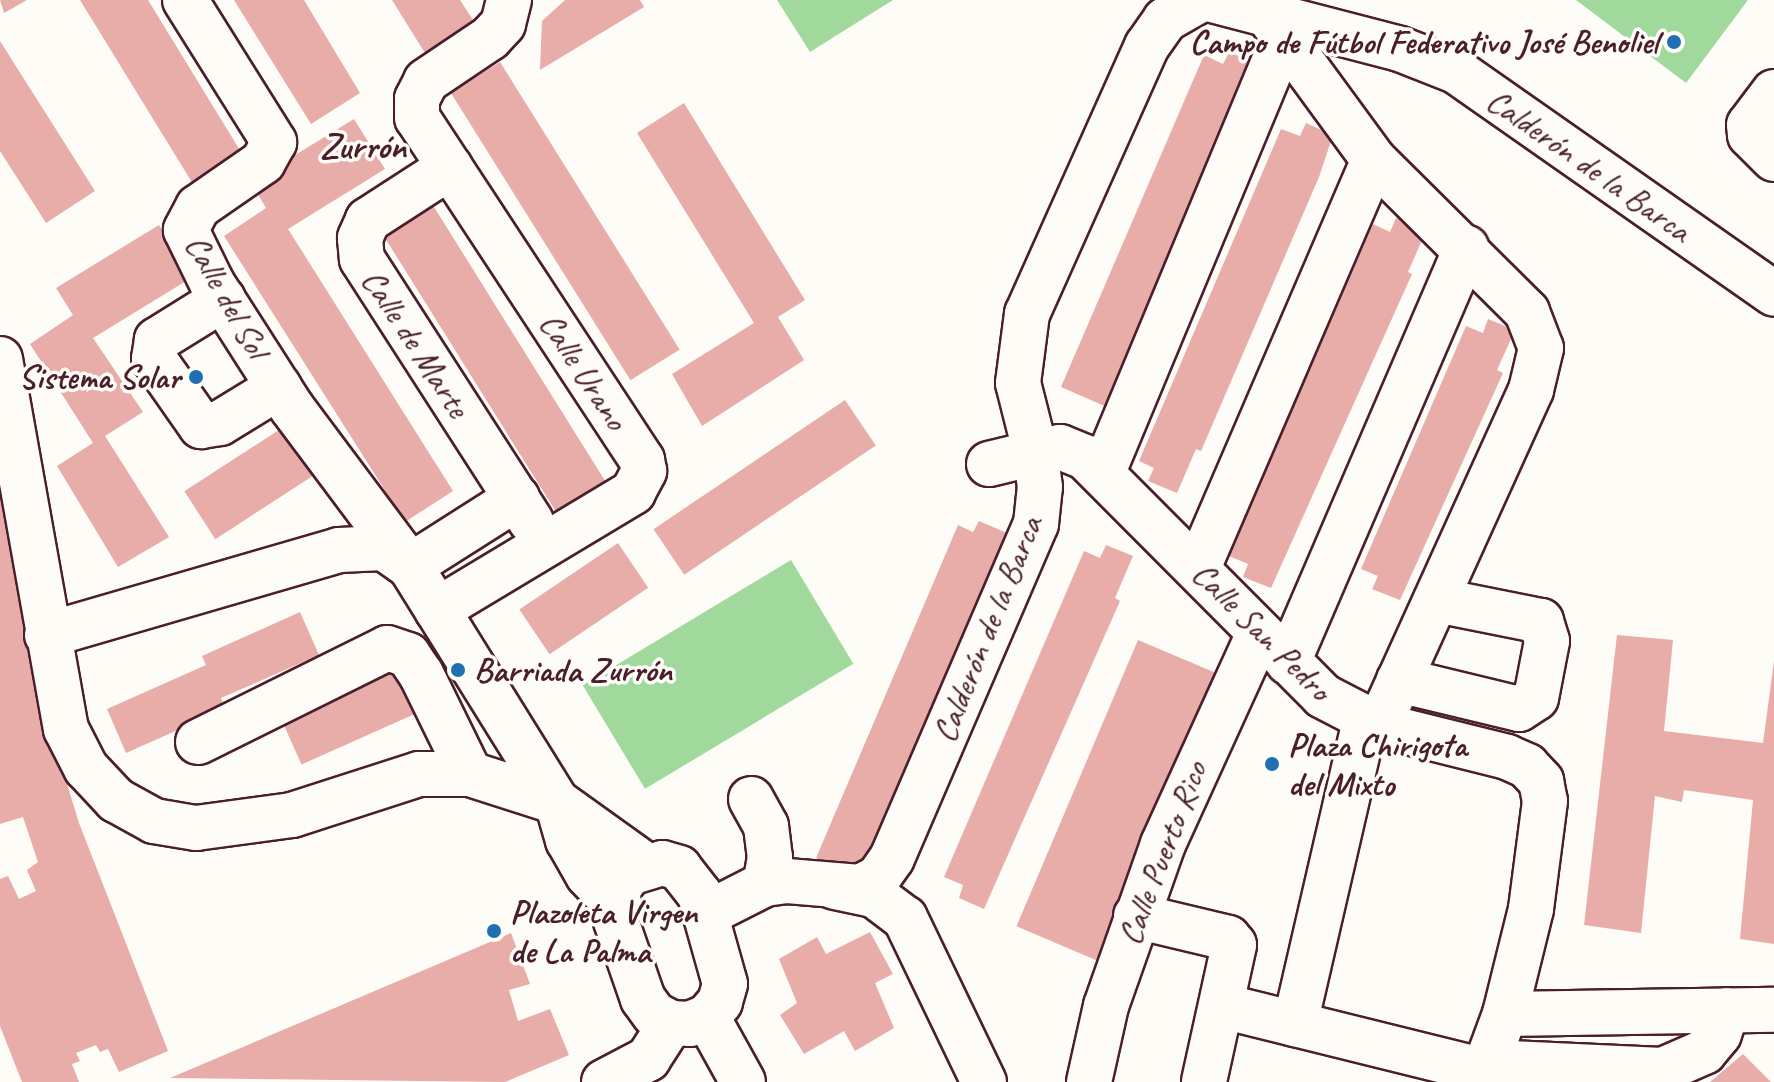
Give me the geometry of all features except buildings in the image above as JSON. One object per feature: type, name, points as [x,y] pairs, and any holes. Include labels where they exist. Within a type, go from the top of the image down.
[{"type":"street","name":"Calle del Sol","points":[[185,0],[274,142],[263,162],[188,217],[190,243],[279,387],[410,566],[557,802]]},
{"type":"street","name":"Calle Urano","points":[[437,610],[633,492],[641,483],[642,460],[417,118],[417,99],[426,81],[503,24],[509,0]]},
{"type":"street","name":"Calderón de la Barca","points":[[706,914],[765,884],[787,881],[860,887],[878,878],[892,858],[1036,524],[1040,487],[1035,450],[1018,383],[1027,314],[1147,46],[1190,3],[1275,28],[1400,49],[1456,71],[1774,294]]},
{"type":"street","points":[[1275,28],[1374,160],[1466,248],[1527,312],[1541,348],[1531,390],[1399,680],[1372,722],[1295,1024]]},
{"type":"street","points":[[1103,472],[1275,28]]},
{"type":"street","points":[[1774,92],[1749,125],[1750,135],[1774,159]]},
{"type":"street","points":[[1198,568],[1374,160]]},
{"type":"street","name":"Calle de Marte","points":[[450,167],[368,220],[360,238],[362,259],[545,543]]},
{"type":"street","name":"Calle Puerto Rico","points":[[1089,1082],[1106,1006],[1136,916],[1208,737],[1273,647],[1466,248]]},
{"type":"street","points":[[223,299],[157,340],[154,359],[201,426],[212,427],[279,387]]},
{"type":"street","points":[[0,359],[66,729],[86,768],[116,800],[154,821],[196,828],[292,815],[419,774],[470,774],[557,802],[645,865],[679,868],[692,879],[706,914],[725,984],[720,1002],[689,1020],[648,1059],[604,1082]]},
{"type":"street","name":"Calle San Pedro","points":[[1035,450],[1060,447],[1085,457],[1103,472],[1323,696],[1372,722],[1507,757],[1527,766],[1541,781],[1545,801],[1531,909],[1505,1014],[1484,1072]]},
{"type":"street","points":[[989,464],[1035,450]]},
{"type":"street","points":[[47,635],[361,545],[384,548],[410,566],[517,498]]},
{"type":"street","points":[[1399,680],[1519,709],[1536,698],[1547,641],[1541,621],[1436,600]]},
{"type":"street","points":[[198,742],[387,648],[408,655],[421,674],[470,774]]},
{"type":"street","points":[[751,799],[766,826],[770,857],[765,884]]},
{"type":"street","points":[[557,802],[568,840],[588,875],[614,903],[643,999],[654,1014],[689,1020],[743,1082]]},
{"type":"street","points":[[614,903],[630,873],[645,865]]},
{"type":"street","points":[[835,887],[874,895],[905,918],[984,1082]]},
{"type":"street","points":[[1136,916],[1232,941],[1235,950],[1204,1082]]},
{"type":"street","points":[[1222,1006],[1484,1072],[1663,1070],[1704,1052],[1719,1034],[1727,1010]]},
{"type":"street","points":[[1505,1014],[1774,1010]]},
{"type":"green space","points":[[777,0],[893,0],[810,52]]},
{"type":"green space","name":"Campo de Fútbol Federativo José Benoliel","points":[[1576,0],[1748,0],[1686,83]]},
{"type":"green space","points":[[791,560],[853,664],[645,789],[583,685]]},
{"type":"place","name":"Campo de Fútbol Federativo José Benoliel","points":[[1674,42]]},
{"type":"place","name":"Sistema Solar","points":[[196,377]]},
{"type":"place","name":"Barriada Zurrón","points":[[458,670]]},
{"type":"place","name":"Plaza Chirigota del Mixto","points":[[1272,764]]},
{"type":"place","name":"Plazoleta Virgen de La Palma","points":[[494,931]]},
{"type":"district","name":"Zurrón","points":[[363,147]]}]
